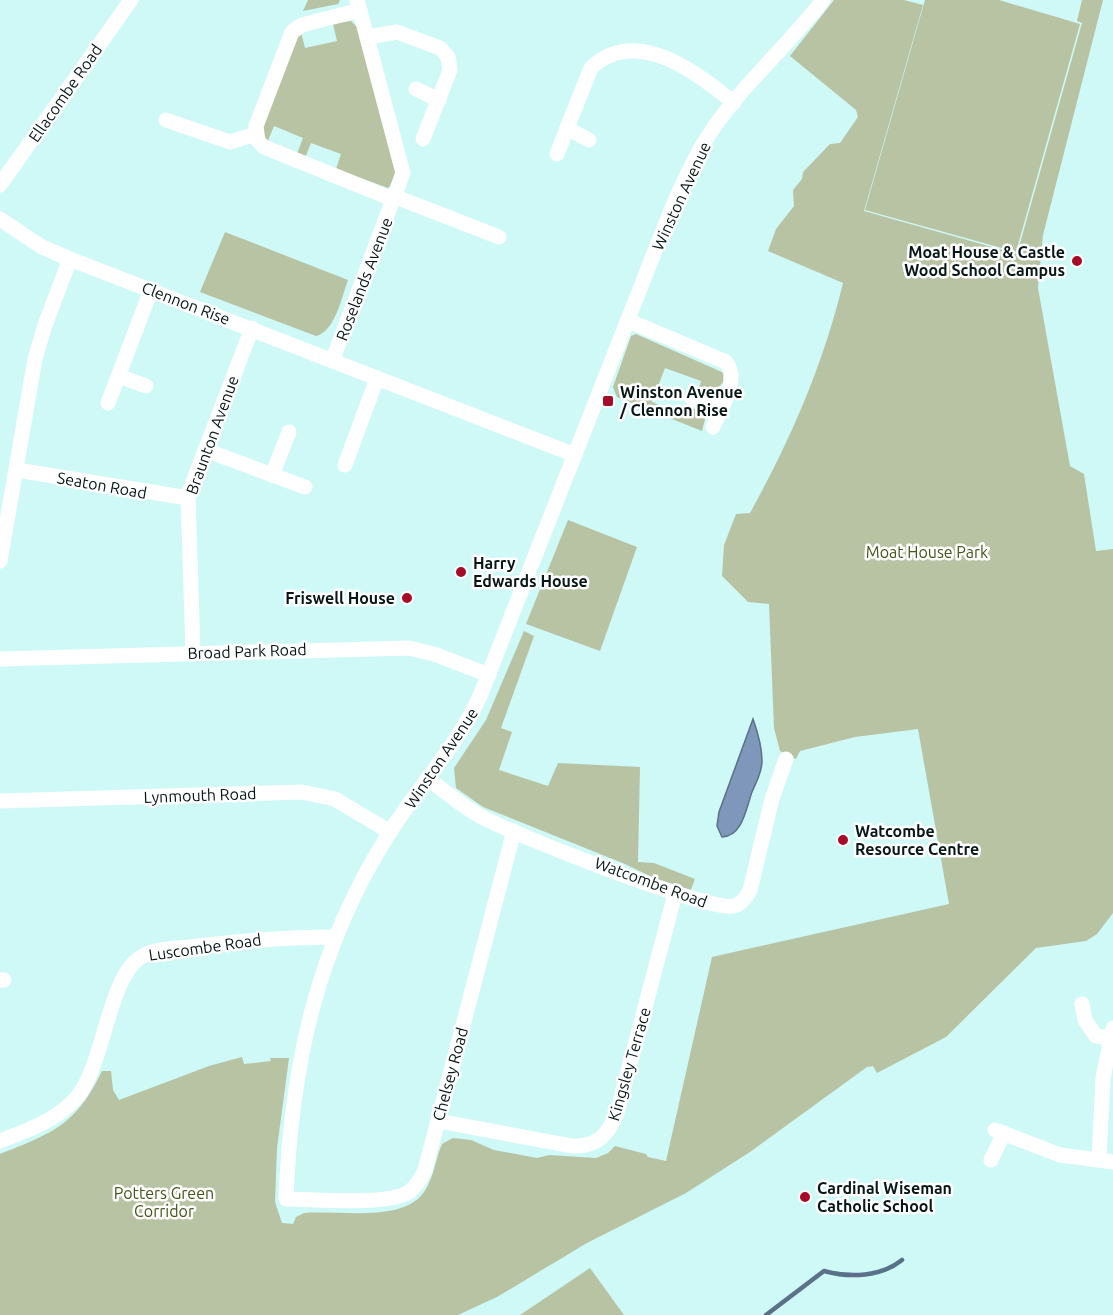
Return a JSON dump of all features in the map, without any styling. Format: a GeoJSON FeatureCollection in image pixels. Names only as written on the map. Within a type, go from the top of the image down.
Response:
{"type":"FeatureCollection","features":[{"type":"Feature","properties":{"kind":"street","name":"Winston Avenue"},"geometry":{"type":"LineString","coordinates":[[286,1199],[290,1127],[300,1052],[336,937],[369,868],[390,832],[467,722],[489,675],[669,215],[695,158],[711,132],[734,103],[823,0]]}},
{"type":"Feature","properties":{"kind":"street","name":"Ellacombe Road"},"geometry":{"type":"LineString","coordinates":[[0,184],[129,1]]}},
{"type":"Feature","properties":{"kind":"street","name":"Roselands Avenue"},"geometry":{"type":"LineString","coordinates":[[333,359],[395,198],[403,173],[402,162],[359,5],[295,28],[288,39],[256,126],[256,134],[264,147],[395,198],[499,237]]}},
{"type":"Feature","properties":{"kind":"street"},"geometry":{"type":"LineString","coordinates":[[368,37],[397,32],[445,52],[450,70],[423,139]]}},
{"type":"Feature","properties":{"kind":"street"},"geometry":{"type":"LineString","coordinates":[[557,154],[591,68],[596,63],[620,53],[648,53],[675,61],[698,74],[734,103]]}},
{"type":"Feature","properties":{"kind":"street"},"geometry":{"type":"LineString","coordinates":[[416,89],[439,100]]}},
{"type":"Feature","properties":{"kind":"street"},"geometry":{"type":"LineString","coordinates":[[166,120],[230,142],[256,134]]}},
{"type":"Feature","properties":{"kind":"street"},"geometry":{"type":"LineString","coordinates":[[567,128],[589,140]]}},
{"type":"Feature","properties":{"kind":"street","name":"Clennon Rise"},"geometry":{"type":"LineString","coordinates":[[0,219],[42,247],[70,259],[333,359],[575,455]]}},
{"type":"Feature","properties":{"kind":"street"},"geometry":{"type":"LineString","coordinates":[[0,561],[5,504],[17,470],[40,340],[70,259]]}},
{"type":"Feature","properties":{"kind":"street"},"geometry":{"type":"LineString","coordinates":[[108,403],[151,290]]}},
{"type":"Feature","properties":{"kind":"street"},"geometry":{"type":"LineString","coordinates":[[629,321],[726,362],[732,369],[733,379],[713,427]]}},
{"type":"Feature","properties":{"kind":"street","name":"Braunton Avenue"},"geometry":{"type":"LineString","coordinates":[[192,653],[188,498],[252,328]]}},
{"type":"Feature","properties":{"kind":"street"},"geometry":{"type":"LineString","coordinates":[[118,376],[146,386]]}},
{"type":"Feature","properties":{"kind":"street"},"geometry":{"type":"LineString","coordinates":[[345,465],[377,378]]}},
{"type":"Feature","properties":{"kind":"street"},"geometry":{"type":"LineString","coordinates":[[691,398],[720,409]]}},
{"type":"Feature","properties":{"kind":"street"},"geometry":{"type":"LineString","coordinates":[[272,475],[289,432]]}},
{"type":"Feature","properties":{"kind":"street"},"geometry":{"type":"LineString","coordinates":[[205,450],[305,488]]}},
{"type":"Feature","properties":{"kind":"street","name":"Seaton Road"},"geometry":{"type":"LineString","coordinates":[[17,470],[188,498]]}},
{"type":"Feature","properties":{"kind":"street","name":"Broad Park Road"},"geometry":{"type":"LineString","coordinates":[[0,659],[408,648],[434,654],[489,675]]}},
{"type":"Feature","properties":{"kind":"street","name":"Watcombe Road"},"geometry":{"type":"LineString","coordinates":[[428,779],[479,816],[675,894],[723,907],[735,906],[743,901],[750,891],[772,799],[786,759]]}},
{"type":"Feature","properties":{"kind":"street","name":"Lynmouth Road"},"geometry":{"type":"LineString","coordinates":[[0,801],[302,792],[335,799],[390,832]]}},
{"type":"Feature","properties":{"kind":"street","name":"Chelsey Road"},"geometry":{"type":"LineString","coordinates":[[286,1199],[390,1199],[412,1190],[426,1170],[514,831]]}},
{"type":"Feature","properties":{"kind":"street","name":"Kingsley Terrace"},"geometry":{"type":"LineString","coordinates":[[438,1121],[572,1146],[584,1146],[602,1138],[612,1127],[617,1113],[675,894]]}},
{"type":"Feature","properties":{"kind":"street","name":"Luscombe Road"},"geometry":{"type":"LineString","coordinates":[[0,1141],[56,1117],[76,1098],[90,1078],[122,981],[139,958],[159,951],[236,941],[282,937],[336,937]]}},
{"type":"Feature","properties":{"kind":"street"},"geometry":{"type":"LineString","coordinates":[[991,1160],[999,1132],[1060,1155],[1106,1161],[1100,1110],[1111,1033],[1096,1036],[1085,1020],[1082,1004]]}},
{"type":"Feature","properties":{"kind":"green space"},"geometry":{"type":"Polygon","coordinates":[[[308,0],[340,0],[338,4],[303,11],[308,0]]]}},
{"type":"Feature","properties":{"kind":"green space","name":"Moat House Park"},"geometry":{"type":"Polygon","coordinates":[[[834,0],[904,0],[923,5],[864,211],[1017,254],[1082,23],[1077,21],[1082,0],[1103,0],[1043,235],[1038,288],[1070,466],[1084,474],[1096,551],[1113,549],[1113,913],[1097,934],[1086,941],[1036,948],[946,1037],[877,1073],[873,1066],[867,1067],[750,1152],[686,1193],[587,1243],[497,1297],[458,1315],[0,1315],[0,1154],[35,1140],[61,1125],[83,1104],[102,1071],[111,1071],[113,1090],[119,1100],[209,1066],[242,1057],[244,1064],[271,1061],[270,1058],[289,1058],[277,1148],[275,1202],[282,1223],[293,1224],[296,1217],[304,1213],[369,1213],[401,1208],[414,1202],[427,1187],[442,1144],[453,1138],[471,1140],[494,1150],[537,1158],[549,1155],[596,1158],[608,1153],[615,1146],[666,1161],[712,957],[949,904],[918,729],[855,737],[800,751],[796,759],[780,751],[774,728],[769,604],[748,602],[722,576],[724,545],[736,514],[750,513],[792,429],[816,372],[843,283],[768,251],[776,229],[794,206],[793,190],[802,179],[803,172],[830,144],[840,143],[858,117],[856,110],[790,56],[834,0]]]}},
{"type":"Feature","properties":{"kind":"green space"},"geometry":{"type":"Polygon","coordinates":[[[925,0],[999,0],[1080,24],[1016,252],[865,210],[925,0]]]}},
{"type":"Feature","properties":{"kind":"green space"},"geometry":{"type":"Polygon","coordinates":[[[351,21],[358,28],[396,171],[396,181],[388,188],[336,169],[341,154],[311,143],[305,158],[297,154],[303,138],[274,126],[267,143],[260,131],[295,36],[301,32],[305,48],[337,41],[333,24],[351,21]]]}},
{"type":"Feature","properties":{"kind":"green space"},"geometry":{"type":"Polygon","coordinates":[[[225,232],[348,280],[337,312],[328,328],[316,336],[200,292],[225,232]]]}},
{"type":"Feature","properties":{"kind":"green space"},"geometry":{"type":"Polygon","coordinates":[[[636,334],[724,373],[724,381],[717,389],[698,391],[701,381],[665,368],[652,402],[687,416],[691,407],[702,413],[705,419],[702,431],[617,397],[613,387],[631,336],[636,334]]]}},
{"type":"Feature","properties":{"kind":"green space"},"geometry":{"type":"Polygon","coordinates":[[[568,520],[637,547],[600,651],[526,624],[568,520]]]}},
{"type":"Feature","properties":{"kind":"green space"},"geometry":{"type":"Polygon","coordinates":[[[524,631],[534,636],[501,728],[512,732],[499,770],[548,786],[558,763],[640,767],[638,862],[654,863],[695,879],[690,892],[683,892],[625,864],[483,807],[456,788],[454,768],[486,720],[524,631]]]}},
{"type":"Feature","properties":{"kind":"green space"},"geometry":{"type":"Polygon","coordinates":[[[590,1268],[624,1315],[520,1315],[590,1268]]]}},
{"type":"Feature","properties":{"kind":"water"},"geometry":{"type":"Polygon","coordinates":[[[753,719],[760,745],[761,770],[739,827],[735,832],[722,837],[717,826],[719,812],[753,719]]]}},
{"type":"Feature","properties":{"kind":"waterway"},"geometry":{"type":"LineString","coordinates":[[766,1315],[824,1271],[844,1275],[875,1273],[894,1266],[902,1260]]}},
{"type":"Feature","properties":{"kind":"place","name":"Moat House & Castle Wood School Campus"},"geometry":{"type":"Point","coordinates":[1077,261]}},
{"type":"Feature","properties":{"kind":"place","name":"Winston Avenue / Clennon Rise"},"geometry":{"type":"Point","coordinates":[608,401]}},
{"type":"Feature","properties":{"kind":"place","name":"Harry Edwards House"},"geometry":{"type":"Point","coordinates":[461,572]}},
{"type":"Feature","properties":{"kind":"place","name":"Friswell House"},"geometry":{"type":"Point","coordinates":[407,598]}},
{"type":"Feature","properties":{"kind":"place","name":"Watcombe Resource Centre"},"geometry":{"type":"Point","coordinates":[843,840]}},
{"type":"Feature","properties":{"kind":"place","name":"Cardinal Wiseman Catholic School"},"geometry":{"type":"Point","coordinates":[805,1197]}},
{"type":"Feature","properties":{"kind":"park label","name":"Potters Green Corridor"},"geometry":{"type":"Point","coordinates":[164,1202]}}]}
